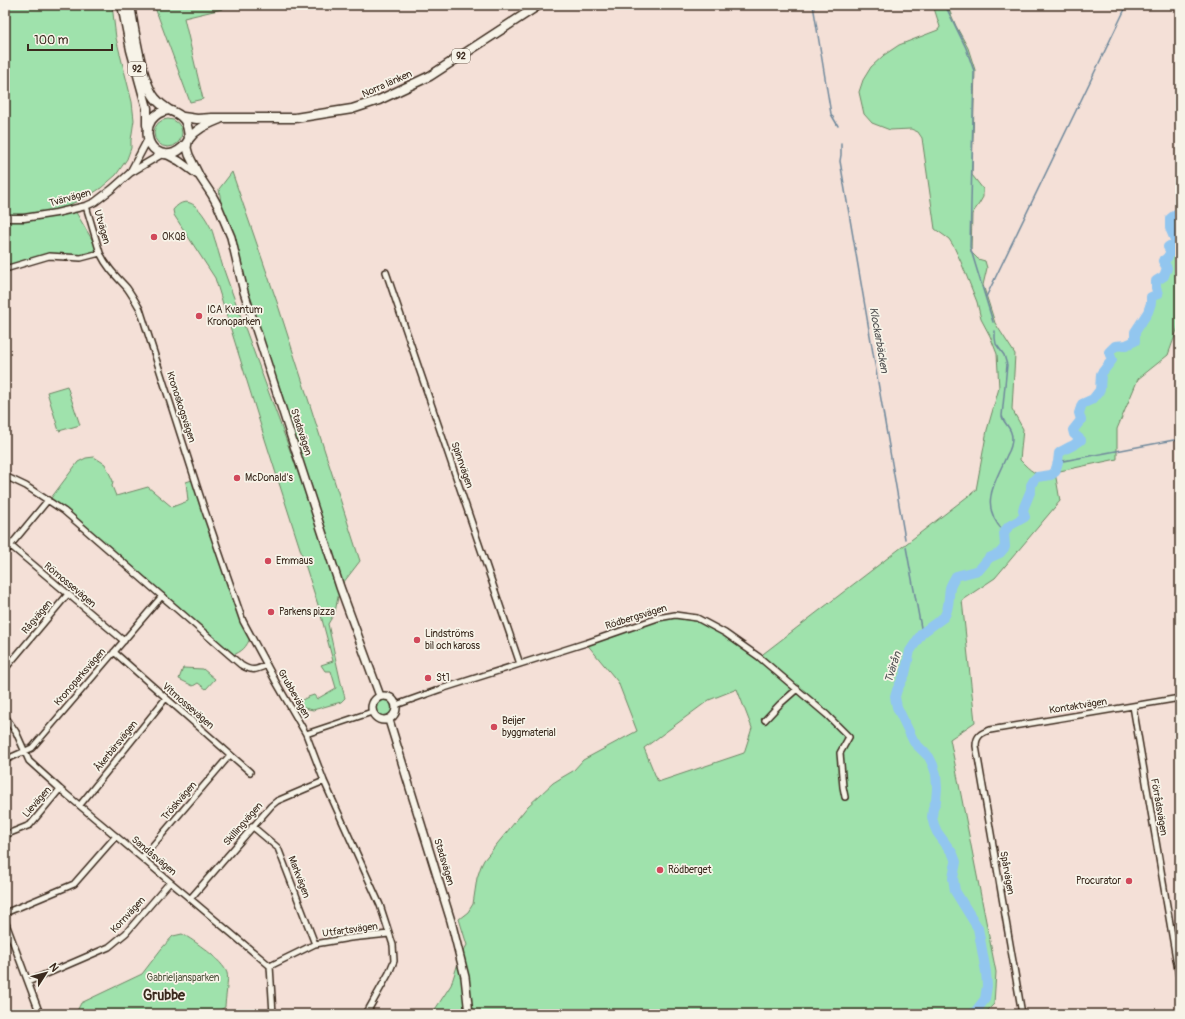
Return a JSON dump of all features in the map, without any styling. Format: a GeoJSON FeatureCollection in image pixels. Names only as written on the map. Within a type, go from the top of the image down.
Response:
{"type":"FeatureCollection","features":[{"type":"Feature","properties":{"kind":"highway","name":"92"},"geometry":{"type":"LineString","coordinates":[[122,5],[131,50],[147,108],[148,139]]}},
{"type":"Feature","properties":{"kind":"highway","name":"92"},"geometry":{"type":"LineString","coordinates":[[130,5],[138,46],[149,87],[161,105],[183,116]]}},
{"type":"Feature","properties":{"kind":"highway","name":"Norra länken"},"geometry":{"type":"LineString","coordinates":[[183,116],[196,119],[295,118],[352,109],[379,100],[430,76],[539,5]]}},
{"type":"Feature","properties":{"kind":"highway"},"geometry":{"type":"LineString","coordinates":[[147,130],[153,117],[163,111],[169,110]]}},
{"type":"Feature","properties":{"kind":"highway"},"geometry":{"type":"LineString","coordinates":[[183,116],[187,123],[189,140]]}},
{"type":"Feature","properties":{"kind":"highway","name":"Norra länken"},"geometry":{"type":"LineString","coordinates":[[189,140],[194,132],[223,118]]}},
{"type":"Feature","properties":{"kind":"highway"},"geometry":{"type":"LineString","coordinates":[[148,139],[151,146],[156,151],[164,154]]}},
{"type":"Feature","properties":{"kind":"highway","name":"92"},"geometry":{"type":"LineString","coordinates":[[164,154],[178,151],[184,147],[189,140]]}},
{"type":"Feature","properties":{"kind":"main road","name":"Stadsvägen"},"geometry":{"type":"LineString","coordinates":[[189,140],[187,148],[189,155],[200,177],[218,206],[231,237],[244,292],[340,587],[380,696]]}},
{"type":"Feature","properties":{"kind":"main road","name":"Stadsvägen"},"geometry":{"type":"LineString","coordinates":[[164,154],[179,161],[200,177]]}},
{"type":"Feature","properties":{"kind":"main road"},"geometry":{"type":"LineString","coordinates":[[380,696],[389,697],[396,705],[396,712],[394,715],[389,720],[383,721],[374,716],[371,708],[374,701],[380,696]]}},
{"type":"Feature","properties":{"kind":"main road","name":"Stadsvägen"},"geometry":{"type":"LineString","coordinates":[[389,720],[452,921],[465,977],[469,1014]]}},
{"type":"Feature","properties":{"kind":"street","name":"Tvärvägen"},"geometry":{"type":"LineString","coordinates":[[130,173],[148,139]]}},
{"type":"Feature","properties":{"kind":"street","name":"Tvärvägen"},"geometry":{"type":"LineString","coordinates":[[5,218],[24,218],[86,206],[95,202],[112,190],[130,173],[164,154]]}},
{"type":"Feature","properties":{"kind":"street","name":"Utvägen"},"geometry":{"type":"LineString","coordinates":[[86,206],[100,253]]}},
{"type":"Feature","properties":{"kind":"street"},"geometry":{"type":"LineString","coordinates":[[5,269],[49,256],[81,258],[100,253]]}},
{"type":"Feature","properties":{"kind":"street","name":"Kronoskogsvägen"},"geometry":{"type":"LineString","coordinates":[[100,253],[114,275],[128,290],[140,310],[237,606],[243,621],[267,665]]}},
{"type":"Feature","properties":{"kind":"street","name":"Spinnvägen"},"geometry":{"type":"LineString","coordinates":[[386,272],[520,664]]}},
{"type":"Feature","properties":{"kind":"street","name":"Grubbevägen"},"geometry":{"type":"LineString","coordinates":[[5,476],[26,486],[64,511],[245,668],[257,670],[267,665],[306,734],[324,781],[380,906],[393,945],[394,960],[389,973],[366,1014]]}},
{"type":"Feature","properties":{"kind":"street"},"geometry":{"type":"LineString","coordinates":[[5,552],[48,500]]}},
{"type":"Feature","properties":{"kind":"street","name":"Römossevägen"},"geometry":{"type":"LineString","coordinates":[[5,544],[11,546],[124,641]]}},
{"type":"Feature","properties":{"kind":"street","name":"Rågvägen"},"geometry":{"type":"LineString","coordinates":[[5,669],[68,594]]}},
{"type":"Feature","properties":{"kind":"street","name":"Kronoparksvägen"},"geometry":{"type":"LineString","coordinates":[[5,760],[32,748],[162,596]]}},
{"type":"Feature","properties":{"kind":"street","name":"Rödbergsvägen"},"geometry":{"type":"LineString","coordinates":[[396,705],[658,618],[675,615],[697,618],[725,633],[759,657],[797,689],[849,737],[840,753],[845,797]]}},
{"type":"Feature","properties":{"kind":"street","name":"Vitmossevägen"},"geometry":{"type":"LineString","coordinates":[[114,652],[250,772]]}},
{"type":"Feature","properties":{"kind":"street"},"geometry":{"type":"LineString","coordinates":[[765,720],[797,689]]}},
{"type":"Feature","properties":{"kind":"street","name":"Åkerbärsvägen"},"geometry":{"type":"LineString","coordinates":[[80,806],[166,698]]}},
{"type":"Feature","properties":{"kind":"street","name":"Kontaktvägen"},"geometry":{"type":"LineString","coordinates":[[979,735],[990,730],[1180,698]]}},
{"type":"Feature","properties":{"kind":"street","name":"Förrådsvägen"},"geometry":{"type":"LineString","coordinates":[[1133,706],[1178,957],[1180,982]]}},
{"type":"Feature","properties":{"kind":"street"},"geometry":{"type":"LineString","coordinates":[[306,734],[372,712]]}},
{"type":"Feature","properties":{"kind":"street","name":"Sandåsvägen"},"geometry":{"type":"LineString","coordinates":[[5,716],[16,732],[29,761],[60,789],[270,966]]}},
{"type":"Feature","properties":{"kind":"street","name":"Spårvägen"},"geometry":{"type":"LineString","coordinates":[[979,735],[976,740],[976,746],[1022,1014]]}},
{"type":"Feature","properties":{"kind":"street","name":"Tröskvägen"},"geometry":{"type":"LineString","coordinates":[[142,858],[230,755]]}},
{"type":"Feature","properties":{"kind":"street","name":"Skillingvägen"},"geometry":{"type":"LineString","coordinates":[[190,899],[271,806],[324,781]]}},
{"type":"Feature","properties":{"kind":"street","name":"Lievägen"},"geometry":{"type":"LineString","coordinates":[[5,835],[30,825],[60,789]]}},
{"type":"Feature","properties":{"kind":"street","name":"Markvägen"},"geometry":{"type":"LineString","coordinates":[[252,826],[278,848],[315,944]]}},
{"type":"Feature","properties":{"kind":"street"},"geometry":{"type":"LineString","coordinates":[[5,913],[74,884],[116,836]]}},
{"type":"Feature","properties":{"kind":"street","name":"Kornvägen"},"geometry":{"type":"LineString","coordinates":[[28,982],[109,947],[126,933],[170,882]]}},
{"type":"Feature","properties":{"kind":"street"},"geometry":{"type":"LineString","coordinates":[[5,921],[40,1014]]}},
{"type":"Feature","properties":{"kind":"street","name":"Utfartsvägen"},"geometry":{"type":"LineString","coordinates":[[270,966],[315,944],[350,938],[389,934]]}},
{"type":"Feature","properties":{"kind":"street"},"geometry":{"type":"LineString","coordinates":[[270,966],[273,1014]]}},
{"type":"Feature","properties":{"kind":"green space"},"geometry":{"type":"Polygon","coordinates":[[[5,5],[112,5],[116,38],[132,102],[134,120],[131,148],[127,159],[116,175],[101,188],[87,197],[71,204],[100,253],[93,256],[59,256],[5,269],[5,5]]]}},
{"type":"Feature","properties":{"kind":"green space"},"geometry":{"type":"Polygon","coordinates":[[[154,5],[221,5],[222,9],[184,18],[203,99],[190,102],[154,5]]]}},
{"type":"Feature","properties":{"kind":"green space"},"geometry":{"type":"Polygon","coordinates":[[[933,5],[947,5],[968,48],[975,70],[972,175],[983,189],[983,197],[972,214],[971,252],[978,259],[985,261],[987,268],[983,285],[995,323],[1015,354],[1012,409],[1023,429],[1020,460],[1037,474],[1051,475],[1057,465],[1059,453],[1080,440],[1074,434],[1073,430],[1081,420],[1079,413],[1082,404],[1093,399],[1100,390],[1101,374],[1112,360],[1109,352],[1115,346],[1126,345],[1135,341],[1135,332],[1148,312],[1151,297],[1158,294],[1156,281],[1164,276],[1167,268],[1163,261],[1171,252],[1168,247],[1175,242],[1170,228],[1170,219],[1180,211],[1180,322],[1168,355],[1138,379],[1117,429],[1117,459],[1055,472],[1060,501],[995,578],[962,600],[975,722],[950,739],[996,972],[994,1004],[984,1014],[432,1014],[451,985],[460,957],[467,945],[459,919],[468,912],[473,904],[477,878],[484,860],[528,806],[553,783],[573,771],[583,760],[637,731],[618,682],[586,643],[675,615],[697,618],[759,657],[976,490],[987,430],[999,388],[997,354],[981,319],[977,302],[954,247],[949,239],[935,229],[922,138],[918,132],[911,129],[890,130],[872,123],[864,114],[859,92],[863,80],[871,67],[884,55],[899,45],[938,30],[940,27],[933,5]],[[737,689],[709,700],[644,748],[658,782],[744,753],[752,728],[737,689]]]}},
{"type":"Feature","properties":{"kind":"green space"},"geometry":{"type":"Polygon","coordinates":[[[168,119],[178,123],[182,133],[178,143],[168,147],[158,143],[154,133],[158,123],[168,119]]]}},
{"type":"Feature","properties":{"kind":"green space"},"geometry":{"type":"Polygon","coordinates":[[[232,172],[277,302],[360,561],[340,587],[335,612],[328,624],[345,698],[341,702],[313,710],[300,707],[298,702],[314,695],[317,699],[336,688],[331,671],[325,671],[321,665],[333,661],[319,608],[215,278],[174,215],[173,210],[179,204],[185,202],[190,203],[200,210],[211,228],[226,276],[335,573],[244,292],[226,217],[221,203],[219,189],[232,172]]]}},
{"type":"Feature","properties":{"kind":"green space"},"geometry":{"type":"Polygon","coordinates":[[[67,386],[80,425],[59,431],[47,392],[67,386]]]}},
{"type":"Feature","properties":{"kind":"green space"},"geometry":{"type":"Polygon","coordinates":[[[94,457],[105,464],[113,481],[112,486],[116,496],[148,487],[172,507],[188,501],[186,482],[195,479],[251,636],[246,646],[241,651],[231,656],[51,498],[78,462],[86,458],[94,457]]]}},
{"type":"Feature","properties":{"kind":"green space"},"geometry":{"type":"Polygon","coordinates":[[[183,668],[203,669],[215,679],[206,689],[198,683],[193,686],[179,679],[183,668]]]}},
{"type":"Feature","properties":{"kind":"green space"},"geometry":{"type":"Polygon","coordinates":[[[383,698],[390,701],[393,708],[390,715],[383,718],[376,715],[373,708],[376,701],[383,698]]]}},
{"type":"Feature","properties":{"kind":"green space","name":"Gabrieljansparken"},"geometry":{"type":"Polygon","coordinates":[[[182,934],[208,951],[220,963],[227,973],[225,1007],[214,1014],[78,1014],[77,1011],[81,1003],[142,974],[173,936],[182,934]]]}},
{"type":"Feature","properties":{"kind":"waterway","name":"Klockarbäcken"},"geometry":{"type":"LineString","coordinates":[[813,5],[831,114],[838,126]]}},
{"type":"Feature","properties":{"kind":"waterway"},"geometry":{"type":"LineString","coordinates":[[945,5],[966,48],[974,71],[970,247],[993,322]]}},
{"type":"Feature","properties":{"kind":"waterway"},"geometry":{"type":"LineString","coordinates":[[986,297],[1127,5]]}},
{"type":"Feature","properties":{"kind":"waterway","name":"Klockarbäcken"},"geometry":{"type":"LineString","coordinates":[[841,143],[840,161],[905,539]]}},
{"type":"Feature","properties":{"kind":"waterway","name":"Tvärån"},"geometry":{"type":"LineString","coordinates":[[971,1014],[975,1012],[985,999],[987,986],[978,928],[955,891],[953,878],[956,862],[953,854],[937,832],[934,825],[932,817],[933,808],[936,801],[937,788],[936,774],[933,765],[929,757],[914,742],[897,707],[895,697],[905,674],[910,651],[922,633],[946,614],[950,588],[956,576],[979,570],[989,558],[1000,553],[1005,547],[1004,532],[1009,526],[1025,517],[1023,511],[1034,480],[1037,477],[1051,475],[1055,472],[1059,453],[1081,440],[1074,434],[1073,430],[1081,420],[1079,413],[1082,404],[1093,399],[1100,390],[1101,374],[1112,360],[1109,352],[1115,346],[1126,345],[1135,341],[1135,332],[1148,312],[1151,297],[1158,294],[1156,281],[1164,276],[1167,268],[1163,261],[1171,252],[1168,247],[1176,242],[1170,228],[1170,219],[1180,211]]}},
{"type":"Feature","properties":{"kind":"waterway"},"geometry":{"type":"LineString","coordinates":[[995,331],[996,344],[1004,355],[1007,365],[1002,416],[1004,422],[1011,431],[1012,442],[994,485],[990,503],[996,522],[1004,532]]}},
{"type":"Feature","properties":{"kind":"waterway"},"geometry":{"type":"LineString","coordinates":[[1058,462],[1174,440],[1180,442]]}},
{"type":"Feature","properties":{"kind":"waterway","name":"Klockarbäcken"},"geometry":{"type":"LineString","coordinates":[[906,547],[922,633]]}},
{"type":"Feature","properties":{"kind":"place","name":"OKQ8"},"geometry":{"type":"Point","coordinates":[154,237]}},
{"type":"Feature","properties":{"kind":"place","name":"ICA Kvantum Kronoparken"},"geometry":{"type":"Point","coordinates":[199,316]}},
{"type":"Feature","properties":{"kind":"place","name":"McDonald's"},"geometry":{"type":"Point","coordinates":[237,478]}},
{"type":"Feature","properties":{"kind":"place","name":"Emmaus"},"geometry":{"type":"Point","coordinates":[268,561]}},
{"type":"Feature","properties":{"kind":"place","name":"Parkens pizza"},"geometry":{"type":"Point","coordinates":[271,612]}},
{"type":"Feature","properties":{"kind":"place","name":"Lindströms bil och kaross"},"geometry":{"type":"Point","coordinates":[417,640]}},
{"type":"Feature","properties":{"kind":"place","name":"St1"},"geometry":{"type":"Point","coordinates":[428,678]}},
{"type":"Feature","properties":{"kind":"place","name":"Beijer byggmaterial"},"geometry":{"type":"Point","coordinates":[494,727]}},
{"type":"Feature","properties":{"kind":"place","name":"Rödberget"},"geometry":{"type":"Point","coordinates":[660,870]}},
{"type":"Feature","properties":{"kind":"place","name":"Procurator"},"geometry":{"type":"Point","coordinates":[1129,881]}},
{"type":"Feature","properties":{"kind":"district","name":"Grubbe"},"geometry":{"type":"Point","coordinates":[164,995]}}]}
